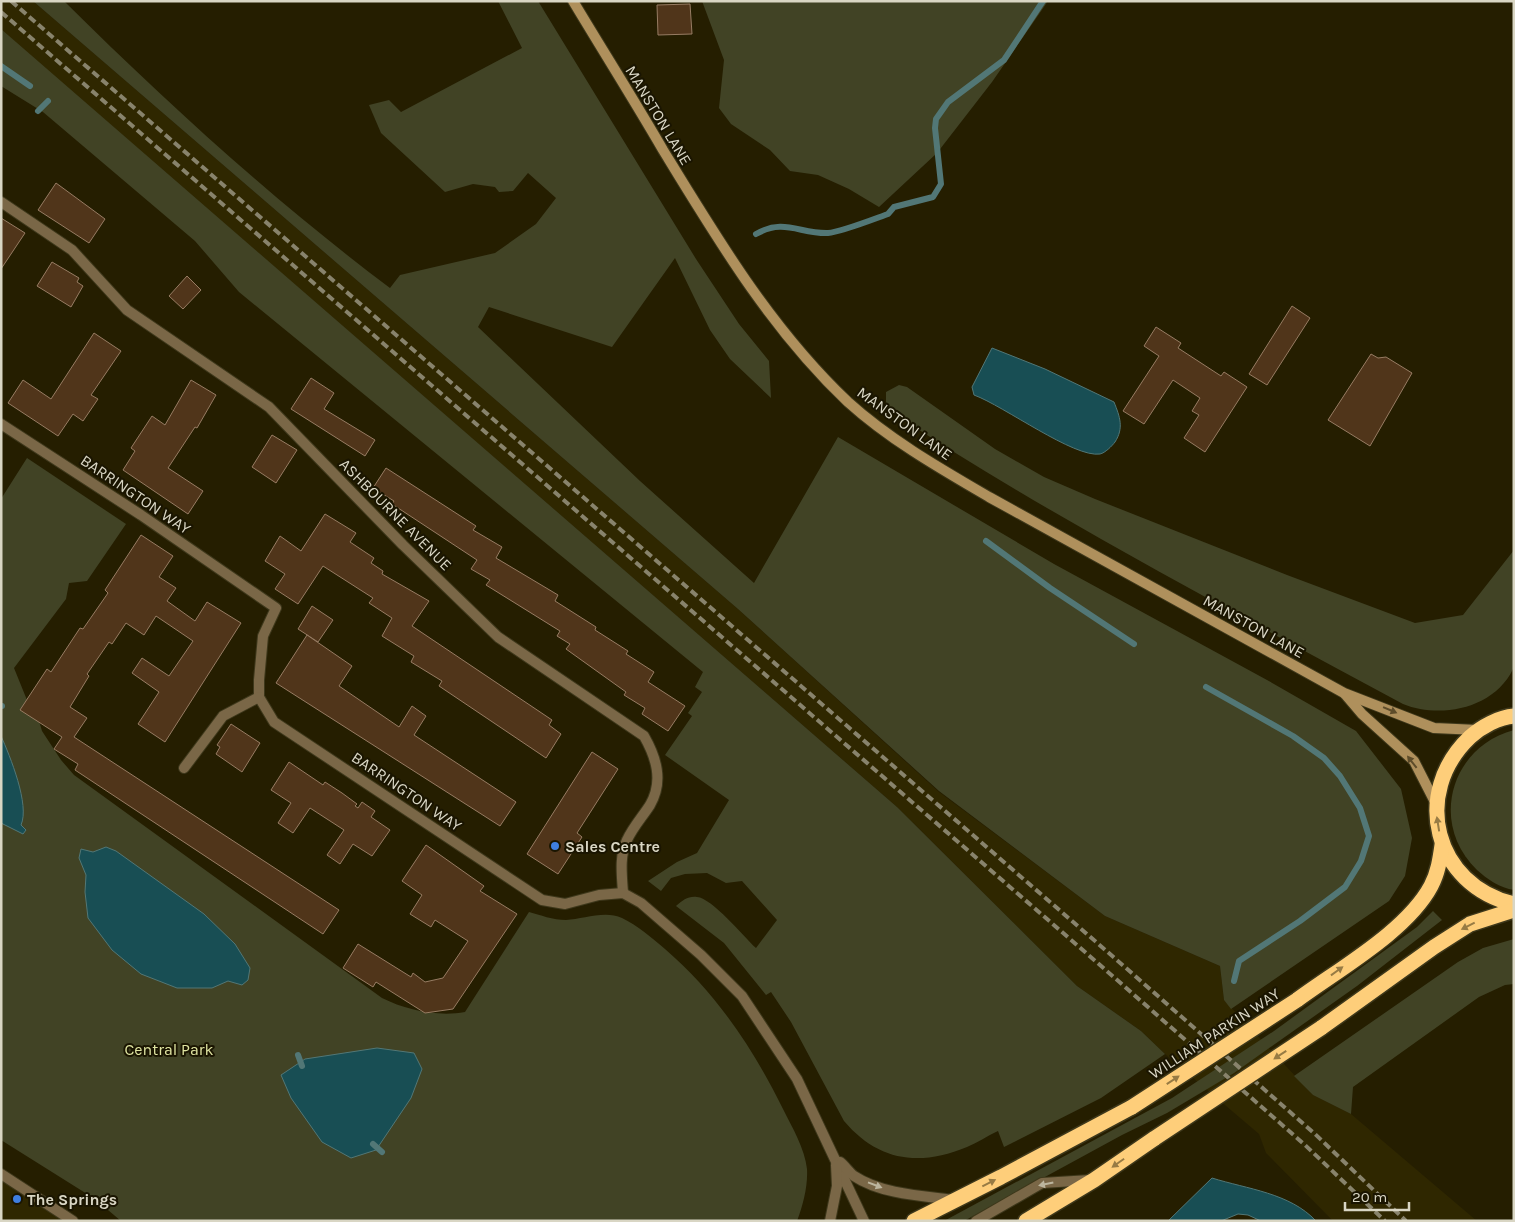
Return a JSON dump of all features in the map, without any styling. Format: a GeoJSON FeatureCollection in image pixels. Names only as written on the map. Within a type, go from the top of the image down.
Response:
{"type":"FeatureCollection","features":[{"type":"Feature","properties":{"kind":"highway"},"geometry":{"type":"LineString","coordinates":[[1512,715],[1478,730],[1456,750],[1442,775],[1436,804],[1437,825],[1442,845],[1456,868],[1475,887],[1498,900],[1514,904]]}},
{"type":"Feature","properties":{"kind":"highway","name":"WILLIAM PARKIN WAY"},"geometry":{"type":"LineString","coordinates":[[914,1221],[1132,1107],[1297,1000],[1386,936],[1413,912],[1431,886],[1438,871],[1442,845]]}},
{"type":"Feature","properties":{"kind":"highway"},"geometry":{"type":"LineString","coordinates":[[1026,1221],[1094,1180],[1321,1028],[1434,947],[1470,924],[1514,910]]}},
{"type":"Feature","properties":{"kind":"street","name":"MANSTON LANE"},"geometry":{"type":"LineString","coordinates":[[573,1],[731,261],[776,324],[817,371],[850,403],[876,424],[931,463],[989,497],[1344,693],[1434,728],[1478,730]]}},
{"type":"Feature","properties":{"kind":"street","name":"ASHBOURNE AVENUE"},"geometry":{"type":"LineString","coordinates":[[1,202],[72,250],[127,310],[270,407],[403,545],[498,637],[644,736],[656,758],[658,779],[652,802],[626,840],[622,859],[623,893]]}},
{"type":"Feature","properties":{"kind":"street","name":"BARRINGTON WAY"},"geometry":{"type":"LineString","coordinates":[[1,424],[140,515],[276,608],[263,636],[259,697],[274,722],[542,900],[565,904],[599,895],[623,893]]}},
{"type":"Feature","properties":{"kind":"street","name":"MANSTON LANE"},"geometry":{"type":"LineString","coordinates":[[1344,693],[1362,714],[1414,761],[1436,804]]}},
{"type":"Feature","properties":{"kind":"street"},"geometry":{"type":"LineString","coordinates":[[184,768],[223,716],[259,697]]}},
{"type":"Feature","properties":{"kind":"street"},"geometry":{"type":"LineString","coordinates":[[623,893],[641,903],[701,955],[742,996],[797,1079],[836,1158],[864,1221]]}},
{"type":"Feature","properties":{"kind":"street"},"geometry":{"type":"LineString","coordinates":[[836,1158],[854,1176],[880,1187],[914,1195],[955,1200]]}},
{"type":"Feature","properties":{"kind":"street"},"geometry":{"type":"LineString","coordinates":[[830,1221],[837,1186],[836,1158]]}},
{"type":"Feature","properties":{"kind":"street"},"geometry":{"type":"LineString","coordinates":[[1,1174],[73,1221]]}},
{"type":"Feature","properties":{"kind":"street"},"geometry":{"type":"LineString","coordinates":[[976,1221],[1042,1183],[1094,1180]]}},
{"type":"Feature","properties":{"kind":"shaded area"},"geometry":{"type":"Polygon","coordinates":[[[1,1],[33,1],[738,609],[939,792],[1105,916],[1220,966],[1224,1000],[1313,1095],[1351,1114],[1477,1221],[1333,1221],[1266,1153],[1259,1134],[1165,1054],[1141,1031],[1077,986],[897,807],[1,30],[1,1]]]}},
{"type":"Feature","properties":{"kind":"shaded area","name":"The Springs"},"geometry":{"type":"Polygon","coordinates":[[[1,1177],[66,1221],[1,1221],[1,1177]]]}},
{"type":"Feature","properties":{"kind":"green space"},"geometry":{"type":"Polygon","coordinates":[[[33,1],[64,1],[142,77],[222,150],[305,221],[390,288],[400,275],[495,253],[536,224],[556,198],[528,173],[513,191],[499,192],[495,187],[473,184],[445,192],[381,133],[369,105],[389,100],[401,112],[522,48],[498,1],[538,1],[696,259],[739,324],[769,361],[771,398],[730,359],[710,330],[675,258],[612,347],[489,307],[478,327],[640,481],[754,583],[838,437],[1054,564],[1267,680],[1356,731],[1401,789],[1412,838],[1405,876],[1389,901],[1231,1009],[1224,1000],[1220,966],[1105,916],[939,791],[738,609],[33,1]]]}},
{"type":"Feature","properties":{"kind":"green space"},"geometry":{"type":"Polygon","coordinates":[[[702,1],[1048,1],[992,82],[937,153],[879,207],[849,189],[818,175],[790,171],[770,150],[731,124],[719,108],[724,60],[702,1]]]}},
{"type":"Feature","properties":{"kind":"green space"},"geometry":{"type":"Polygon","coordinates":[[[1,29],[897,807],[1077,986],[1141,1031],[1165,1054],[1101,1098],[1004,1147],[998,1131],[971,1145],[949,1153],[916,1158],[885,1152],[871,1145],[857,1134],[844,1121],[791,1022],[771,992],[766,995],[724,943],[676,906],[683,900],[691,897],[703,899],[728,919],[756,948],[777,920],[742,881],[726,883],[707,873],[685,874],[671,878],[661,891],[648,881],[677,862],[697,853],[729,800],[665,755],[692,716],[688,713],[702,692],[695,687],[703,672],[239,292],[195,241],[43,112],[1,86],[1,29]]]}},
{"type":"Feature","properties":{"kind":"green space"},"geometry":{"type":"Polygon","coordinates":[[[899,385],[907,387],[995,449],[1044,477],[1287,575],[1415,623],[1463,615],[1514,550],[1513,669],[1504,683],[1493,693],[1480,702],[1465,707],[1433,710],[1403,704],[1143,563],[952,451],[890,411],[886,404],[886,392],[899,385]]]}},
{"type":"Feature","properties":{"kind":"green space","name":"Central Park"},"geometry":{"type":"Polygon","coordinates":[[[27,458],[126,524],[87,581],[69,583],[66,599],[14,668],[29,705],[37,714],[42,731],[61,760],[74,775],[382,998],[412,1009],[444,1014],[465,1012],[529,912],[566,920],[608,915],[622,918],[633,924],[655,940],[701,984],[732,1023],[759,1064],[798,1138],[806,1161],[806,1189],[797,1221],[121,1221],[95,1199],[1,1140],[1,499],[27,458]]]}},
{"type":"Feature","properties":{"kind":"green space"},"geometry":{"type":"Polygon","coordinates":[[[1514,730],[1514,890],[1499,885],[1485,877],[1462,851],[1454,831],[1451,810],[1454,789],[1462,770],[1474,753],[1492,739],[1514,730]]]}},
{"type":"Feature","properties":{"kind":"green space"},"geometry":{"type":"Polygon","coordinates":[[[1433,911],[1442,920],[1357,986],[1234,1073],[1167,1113],[1122,1135],[964,1221],[944,1221],[1172,1098],[1274,1031],[1417,927],[1433,911]]]}},
{"type":"Feature","properties":{"kind":"green space"},"geometry":{"type":"Polygon","coordinates":[[[1514,939],[1514,984],[1505,985],[1479,997],[1353,1087],[1351,1114],[1313,1095],[1294,1076],[1458,962],[1483,948],[1514,939]]]}},
{"type":"Feature","properties":{"kind":"water"},"geometry":{"type":"Polygon","coordinates":[[[992,348],[1045,369],[1114,402],[1120,422],[1118,437],[1115,442],[1100,454],[1088,453],[1057,440],[974,395],[972,387],[992,348]]]}},
{"type":"Feature","properties":{"kind":"water"},"geometry":{"type":"Polygon","coordinates":[[[1,736],[14,768],[21,793],[23,816],[21,825],[26,830],[23,834],[1,823],[1,736]]]}},
{"type":"Feature","properties":{"kind":"water"},"geometry":{"type":"Polygon","coordinates":[[[106,847],[116,851],[204,914],[235,944],[250,968],[248,980],[242,985],[228,981],[212,988],[177,988],[141,974],[112,950],[88,918],[85,892],[86,875],[79,858],[81,849],[93,852],[106,847]]]}},
{"type":"Feature","properties":{"kind":"water"},"geometry":{"type":"Polygon","coordinates":[[[377,1048],[414,1053],[422,1069],[411,1098],[376,1150],[351,1158],[322,1142],[291,1098],[281,1075],[305,1059],[377,1048]]]}},
{"type":"Feature","properties":{"kind":"water"},"geometry":{"type":"Polygon","coordinates":[[[1212,1178],[1281,1198],[1294,1204],[1316,1221],[1261,1221],[1248,1215],[1238,1214],[1221,1221],[1168,1221],[1212,1178]]]}},
{"type":"Feature","properties":{"kind":"building"},"geometry":{"type":"Polygon","coordinates":[[[690,4],[692,34],[658,35],[657,5],[690,4]]]}},
{"type":"Feature","properties":{"kind":"building"},"geometry":{"type":"Polygon","coordinates":[[[56,183],[105,219],[89,243],[38,210],[56,183]]]}},
{"type":"Feature","properties":{"kind":"building"},"geometry":{"type":"Polygon","coordinates":[[[1,218],[25,233],[1,269],[1,218]]]}},
{"type":"Feature","properties":{"kind":"building"},"geometry":{"type":"Polygon","coordinates":[[[52,262],[79,278],[77,282],[83,286],[71,307],[37,286],[52,262]]]}},
{"type":"Feature","properties":{"kind":"building"},"geometry":{"type":"Polygon","coordinates":[[[187,276],[201,290],[183,309],[169,296],[187,276]]]}},
{"type":"Feature","properties":{"kind":"building"},"geometry":{"type":"Polygon","coordinates":[[[1292,306],[1310,318],[1267,385],[1249,374],[1292,306]]]}},
{"type":"Feature","properties":{"kind":"building"},"geometry":{"type":"Polygon","coordinates":[[[1156,327],[1181,343],[1178,348],[1221,376],[1224,372],[1247,387],[1205,452],[1184,438],[1199,415],[1192,411],[1200,398],[1173,380],[1144,424],[1123,411],[1159,356],[1144,346],[1156,327]]]}},
{"type":"Feature","properties":{"kind":"building"},"geometry":{"type":"Polygon","coordinates":[[[94,333],[121,351],[91,395],[98,399],[83,421],[73,414],[58,436],[8,403],[23,380],[51,399],[94,333]]]}},
{"type":"Feature","properties":{"kind":"building"},"geometry":{"type":"Polygon","coordinates":[[[1371,354],[1378,358],[1386,357],[1412,373],[1370,446],[1328,420],[1371,354]]]}},
{"type":"Feature","properties":{"kind":"building"},"geometry":{"type":"Polygon","coordinates":[[[311,378],[334,393],[324,409],[375,440],[365,456],[291,409],[311,378]]]}},
{"type":"Feature","properties":{"kind":"building"},"geometry":{"type":"Polygon","coordinates":[[[191,380],[216,395],[197,428],[195,427],[168,468],[203,491],[188,514],[123,470],[135,451],[131,448],[152,416],[165,425],[191,380]]]}},
{"type":"Feature","properties":{"kind":"building"},"geometry":{"type":"Polygon","coordinates":[[[272,435],[297,450],[276,483],[252,467],[272,435]]]}},
{"type":"Feature","properties":{"kind":"building"},"geometry":{"type":"Polygon","coordinates":[[[386,468],[476,526],[473,530],[502,547],[496,558],[558,595],[555,601],[596,627],[595,630],[628,651],[626,654],[654,672],[648,682],[685,706],[668,731],[642,714],[645,708],[624,695],[626,692],[566,649],[570,644],[557,636],[560,631],[486,585],[490,580],[471,569],[477,560],[392,504],[394,501],[373,488],[386,468]]]}},
{"type":"Feature","properties":{"kind":"building"},"geometry":{"type":"Polygon","coordinates":[[[325,514],[356,533],[350,542],[374,558],[371,563],[383,571],[382,574],[429,601],[412,626],[552,720],[549,725],[561,734],[546,758],[439,686],[442,681],[411,662],[414,656],[382,636],[392,618],[369,603],[373,598],[323,566],[298,604],[275,589],[285,574],[265,561],[280,536],[301,551],[325,514]]]}},
{"type":"Feature","properties":{"kind":"building"},"geometry":{"type":"Polygon","coordinates":[[[141,535],[173,556],[159,577],[176,588],[167,601],[195,621],[207,602],[241,623],[165,742],[138,724],[159,692],[132,673],[142,658],[169,676],[193,641],[156,616],[144,635],[126,623],[112,644],[109,642],[87,674],[89,676],[70,707],[87,718],[74,737],[339,910],[323,934],[75,770],[78,764],[54,749],[62,737],[20,710],[47,669],[51,672],[80,628],[83,629],[108,593],[105,590],[141,535]]]}},
{"type":"Feature","properties":{"kind":"building"},"geometry":{"type":"Polygon","coordinates":[[[312,606],[333,620],[318,642],[298,629],[312,606]]]}},
{"type":"Feature","properties":{"kind":"building"},"geometry":{"type":"Polygon","coordinates":[[[307,635],[352,666],[339,686],[399,727],[412,706],[426,716],[414,735],[516,802],[500,826],[276,683],[307,635]]]}},
{"type":"Feature","properties":{"kind":"building"},"geometry":{"type":"Polygon","coordinates":[[[231,724],[260,743],[242,772],[216,754],[220,747],[217,745],[231,724]]]}},
{"type":"Feature","properties":{"kind":"building"},"geometry":{"type":"Polygon","coordinates":[[[592,752],[618,769],[577,833],[582,837],[558,874],[527,854],[592,752]]]}},
{"type":"Feature","properties":{"kind":"building"},"geometry":{"type":"Polygon","coordinates":[[[289,762],[323,785],[325,782],[342,793],[357,804],[355,806],[358,808],[362,802],[375,811],[371,817],[390,830],[372,856],[353,844],[340,864],[327,855],[344,830],[310,808],[293,833],[278,823],[291,803],[271,790],[289,762]]]}},
{"type":"Feature","properties":{"kind":"building"},"geometry":{"type":"Polygon","coordinates":[[[426,845],[484,886],[480,891],[517,914],[453,1009],[425,1013],[376,982],[373,987],[343,968],[358,944],[411,977],[413,973],[425,982],[443,978],[468,941],[435,920],[431,927],[410,914],[422,895],[402,881],[426,845]]]}},
{"type":"Feature","properties":{"kind":"waterway"},"geometry":{"type":"LineString","coordinates":[[756,234],[775,227],[818,233],[834,232],[888,214],[894,207],[933,197],[941,184],[935,128],[936,119],[948,102],[1004,60],[1043,1]]}},
{"type":"Feature","properties":{"kind":"waterway"},"geometry":{"type":"LineString","coordinates":[[1,66],[30,86]]}},
{"type":"Feature","properties":{"kind":"waterway"},"geometry":{"type":"LineString","coordinates":[[38,111],[48,101]]}},
{"type":"Feature","properties":{"kind":"waterway"},"geometry":{"type":"LineString","coordinates":[[986,541],[1050,588],[1134,644]]}},
{"type":"Feature","properties":{"kind":"waterway"},"geometry":{"type":"LineString","coordinates":[[1206,687],[1293,736],[1324,758],[1340,776],[1360,808],[1369,836],[1361,861],[1345,887],[1300,921],[1239,961],[1234,981]]}},
{"type":"Feature","properties":{"kind":"waterway"},"geometry":{"type":"LineString","coordinates":[[298,1055],[302,1066]]}},
{"type":"Feature","properties":{"kind":"waterway"},"geometry":{"type":"LineString","coordinates":[[373,1144],[382,1152]]}},
{"type":"Feature","properties":{"kind":"railway"},"geometry":{"type":"LineString","coordinates":[[11,1],[1110,954],[1315,1134],[1406,1221]]}},
{"type":"Feature","properties":{"kind":"railway"},"geometry":{"type":"LineString","coordinates":[[1,12],[1100,965],[1305,1145],[1385,1221]]}},
{"type":"Feature","properties":{"kind":"place","name":"Sales Centre"},"geometry":{"type":"Point","coordinates":[555,846]}},
{"type":"Feature","properties":{"kind":"place","name":"The Springs"},"geometry":{"type":"Point","coordinates":[17,1199]}}]}
